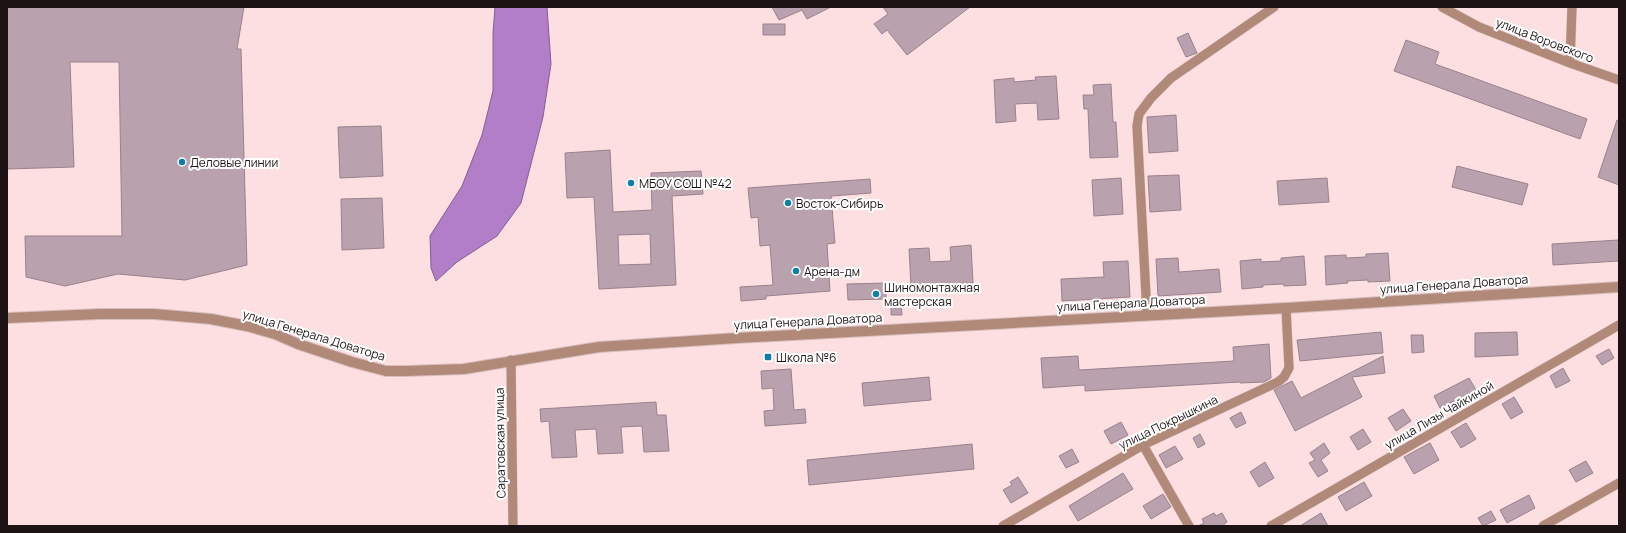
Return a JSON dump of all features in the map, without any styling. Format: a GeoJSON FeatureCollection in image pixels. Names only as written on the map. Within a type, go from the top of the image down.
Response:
{"type":"FeatureCollection","features":[{"type":"Feature","properties":{"kind":"street"},"geometry":{"type":"LineString","coordinates":[[1147,315],[1137,126],[1139,114],[1151,98],[1171,78],[1274,7]]}},
{"type":"Feature","properties":{"kind":"street","name":"улица Воровского"},"geometry":{"type":"LineString","coordinates":[[1442,7],[1479,27],[1570,64],[1619,80]]}},
{"type":"Feature","properties":{"kind":"street"},"geometry":{"type":"LineString","coordinates":[[1570,64],[1572,7]]}},
{"type":"Feature","properties":{"kind":"street","name":"улица Генерала Доватора"},"geometry":{"type":"LineString","coordinates":[[7,318],[100,314],[154,314],[212,319],[247,326],[275,334],[298,344],[346,360],[386,371],[464,369],[511,360],[614,346],[745,337],[1286,308],[1619,287]]}},
{"type":"Feature","properties":{"kind":"street","name":"улица Покрышкина"},"geometry":{"type":"LineString","coordinates":[[1003,526],[1143,445],[1278,382],[1284,377],[1289,368],[1286,308]]}},
{"type":"Feature","properties":{"kind":"street","name":"улица Лизы Чайкиной"},"geometry":{"type":"LineString","coordinates":[[1271,526],[1619,325]]}},
{"type":"Feature","properties":{"kind":"street","name":"Саратовская улица"},"geometry":{"type":"LineString","coordinates":[[511,360],[513,526]]}},
{"type":"Feature","properties":{"kind":"street"},"geometry":{"type":"LineString","coordinates":[[1143,445],[1189,526]]}},
{"type":"Feature","properties":{"kind":"street"},"geometry":{"type":"LineString","coordinates":[[1543,526],[1619,483]]}},
{"type":"Feature","properties":{"kind":"shaded area"},"geometry":{"type":"Polygon","coordinates":[[[495,7],[547,7],[551,64],[543,117],[521,203],[497,236],[457,262],[436,281],[431,268],[430,236],[462,186],[482,135],[493,91],[493,33],[495,7]]]}},
{"type":"Feature","properties":{"kind":"building"},"geometry":{"type":"Polygon","coordinates":[[[7,7],[244,7],[237,49],[241,49],[247,265],[185,280],[118,274],[65,286],[26,277],[25,236],[122,236],[119,62],[70,62],[74,167],[7,169],[7,7]]]}},
{"type":"Feature","properties":{"kind":"building"},"geometry":{"type":"Polygon","coordinates":[[[772,7],[831,7],[807,19],[802,10],[779,20],[772,7]]]}},
{"type":"Feature","properties":{"kind":"building"},"geometry":{"type":"Polygon","coordinates":[[[883,7],[970,7],[907,55],[887,30],[882,34],[874,24],[888,14],[883,7]]]}},
{"type":"Feature","properties":{"kind":"building"},"geometry":{"type":"Polygon","coordinates":[[[763,24],[785,24],[785,35],[763,35],[763,24]]]}},
{"type":"Feature","properties":{"kind":"building"},"geometry":{"type":"Polygon","coordinates":[[[1188,33],[1197,53],[1186,57],[1177,38],[1188,33]]]}},
{"type":"Feature","properties":{"kind":"building"},"geometry":{"type":"Polygon","coordinates":[[[1406,40],[1439,52],[1435,64],[1587,119],[1580,139],[1394,71],[1406,40]]]}},
{"type":"Feature","properties":{"kind":"building"},"geometry":{"type":"Polygon","coordinates":[[[1056,76],[1059,119],[1038,120],[1037,103],[1015,104],[1016,121],[996,123],[994,80],[1014,78],[1014,82],[1036,80],[1035,77],[1056,76]]]}},
{"type":"Feature","properties":{"kind":"building"},"geometry":{"type":"Polygon","coordinates":[[[1111,84],[1113,122],[1116,122],[1118,157],[1090,158],[1088,109],[1084,109],[1083,95],[1094,95],[1093,85],[1111,84]]]}},
{"type":"Feature","properties":{"kind":"building"},"geometry":{"type":"Polygon","coordinates":[[[1176,115],[1178,151],[1149,153],[1147,117],[1176,115]]]}},
{"type":"Feature","properties":{"kind":"building"},"geometry":{"type":"Polygon","coordinates":[[[1617,120],[1619,121],[1619,185],[1598,177],[1617,120]]]}},
{"type":"Feature","properties":{"kind":"building"},"geometry":{"type":"Polygon","coordinates":[[[381,126],[383,176],[340,178],[338,127],[381,126]]]}},
{"type":"Feature","properties":{"kind":"building"},"geometry":{"type":"Polygon","coordinates":[[[610,150],[613,212],[652,210],[651,173],[701,171],[703,194],[672,196],[676,285],[599,289],[594,197],[567,198],[565,153],[610,150]],[[650,234],[618,235],[619,265],[651,264],[650,234]]]}},
{"type":"Feature","properties":{"kind":"building"},"geometry":{"type":"Polygon","coordinates":[[[1457,166],[1528,184],[1522,205],[1452,187],[1457,166]]]}},
{"type":"Feature","properties":{"kind":"building"},"geometry":{"type":"Polygon","coordinates":[[[1179,175],[1181,210],[1150,212],[1148,176],[1179,175]]]}},
{"type":"Feature","properties":{"kind":"building"},"geometry":{"type":"Polygon","coordinates":[[[1121,178],[1123,214],[1094,216],[1092,180],[1121,178]]]}},
{"type":"Feature","properties":{"kind":"building"},"geometry":{"type":"Polygon","coordinates":[[[1327,178],[1329,202],[1279,205],[1277,181],[1327,178]]]}},
{"type":"Feature","properties":{"kind":"building"},"geometry":{"type":"Polygon","coordinates":[[[870,179],[871,193],[831,196],[835,243],[827,244],[830,291],[766,296],[766,299],[741,301],[740,287],[773,285],[770,245],[760,246],[758,217],[751,218],[748,188],[870,179]]]}},
{"type":"Feature","properties":{"kind":"building"},"geometry":{"type":"Polygon","coordinates":[[[382,198],[384,248],[342,250],[341,199],[382,198]]]}},
{"type":"Feature","properties":{"kind":"building"},"geometry":{"type":"Polygon","coordinates":[[[1619,240],[1619,261],[1553,265],[1552,244],[1619,240]]]}},
{"type":"Feature","properties":{"kind":"building"},"geometry":{"type":"Polygon","coordinates":[[[971,245],[973,283],[911,286],[909,249],[929,248],[930,262],[951,261],[950,247],[971,245]]]}},
{"type":"Feature","properties":{"kind":"building"},"geometry":{"type":"Polygon","coordinates":[[[1388,253],[1390,281],[1347,281],[1348,283],[1326,285],[1325,256],[1346,255],[1346,258],[1366,257],[1366,254],[1388,253]]]}},
{"type":"Feature","properties":{"kind":"building"},"geometry":{"type":"Polygon","coordinates":[[[1304,256],[1306,285],[1263,285],[1263,287],[1242,289],[1240,261],[1261,259],[1261,262],[1281,261],[1281,258],[1304,256]]]}},
{"type":"Feature","properties":{"kind":"building"},"geometry":{"type":"Polygon","coordinates":[[[1178,258],[1179,272],[1219,269],[1221,292],[1158,296],[1156,259],[1178,258]]]}},
{"type":"Feature","properties":{"kind":"building"},"geometry":{"type":"Polygon","coordinates":[[[1128,261],[1130,297],[1062,301],[1061,279],[1104,277],[1103,262],[1128,261]]]}},
{"type":"Feature","properties":{"kind":"building"},"geometry":{"type":"Polygon","coordinates":[[[886,283],[886,299],[848,300],[847,284],[886,283]]]}},
{"type":"Feature","properties":{"kind":"building"},"geometry":{"type":"Polygon","coordinates":[[[891,305],[901,305],[902,315],[891,315],[891,305]]]}},
{"type":"Feature","properties":{"kind":"building"},"geometry":{"type":"Polygon","coordinates":[[[1381,332],[1383,353],[1300,361],[1297,340],[1381,332]]]}},
{"type":"Feature","properties":{"kind":"building"},"geometry":{"type":"Polygon","coordinates":[[[1517,332],[1518,355],[1475,357],[1475,333],[1517,332]]]}},
{"type":"Feature","properties":{"kind":"building"},"geometry":{"type":"Polygon","coordinates":[[[1411,335],[1423,335],[1424,352],[1412,353],[1411,335]]]}},
{"type":"Feature","properties":{"kind":"building"},"geometry":{"type":"Polygon","coordinates":[[[1269,344],[1271,378],[1264,382],[1240,382],[1085,391],[1085,385],[1043,388],[1041,358],[1078,356],[1079,370],[1234,361],[1233,347],[1269,344]]]}},
{"type":"Feature","properties":{"kind":"building"},"geometry":{"type":"Polygon","coordinates":[[[1609,349],[1614,358],[1602,365],[1596,356],[1609,349]]]}},
{"type":"Feature","properties":{"kind":"building"},"geometry":{"type":"Polygon","coordinates":[[[1383,356],[1385,373],[1352,377],[1362,397],[1295,431],[1274,390],[1292,381],[1301,398],[1383,356]]]}},
{"type":"Feature","properties":{"kind":"building"},"geometry":{"type":"Polygon","coordinates":[[[1563,368],[1570,381],[1556,388],[1550,376],[1563,368]]]}},
{"type":"Feature","properties":{"kind":"building"},"geometry":{"type":"Polygon","coordinates":[[[791,369],[794,410],[805,409],[806,423],[765,426],[764,411],[774,410],[773,388],[762,389],[761,371],[791,369]]]}},
{"type":"Feature","properties":{"kind":"building"},"geometry":{"type":"Polygon","coordinates":[[[929,377],[931,400],[864,406],[862,383],[929,377]]]}},
{"type":"Feature","properties":{"kind":"building"},"geometry":{"type":"Polygon","coordinates":[[[1469,378],[1476,390],[1440,408],[1434,396],[1469,378]]]}},
{"type":"Feature","properties":{"kind":"building"},"geometry":{"type":"Polygon","coordinates":[[[1514,397],[1523,412],[1511,419],[1502,404],[1514,397]]]}},
{"type":"Feature","properties":{"kind":"building"},"geometry":{"type":"Polygon","coordinates":[[[656,402],[657,415],[666,415],[669,451],[644,452],[642,426],[621,427],[623,453],[598,454],[596,429],[575,430],[577,457],[552,458],[549,421],[541,422],[540,409],[656,402]]]}},
{"type":"Feature","properties":{"kind":"building"},"geometry":{"type":"Polygon","coordinates":[[[1403,409],[1411,421],[1396,431],[1388,418],[1403,409]]]}},
{"type":"Feature","properties":{"kind":"building"},"geometry":{"type":"Polygon","coordinates":[[[1241,412],[1246,423],[1236,428],[1230,418],[1241,412]]]}},
{"type":"Feature","properties":{"kind":"building"},"geometry":{"type":"Polygon","coordinates":[[[1121,422],[1128,435],[1111,444],[1104,431],[1121,422]]]}},
{"type":"Feature","properties":{"kind":"building"},"geometry":{"type":"Polygon","coordinates":[[[1466,423],[1476,439],[1461,448],[1451,432],[1466,423]]]}},
{"type":"Feature","properties":{"kind":"building"},"geometry":{"type":"Polygon","coordinates":[[[1363,429],[1371,442],[1358,450],[1350,437],[1363,429]]]}},
{"type":"Feature","properties":{"kind":"building"},"geometry":{"type":"Polygon","coordinates":[[[1200,434],[1205,444],[1198,448],[1193,438],[1200,434]]]}},
{"type":"Feature","properties":{"kind":"building"},"geometry":{"type":"Polygon","coordinates":[[[1324,443],[1330,453],[1321,460],[1328,471],[1318,477],[1309,463],[1315,460],[1310,453],[1324,443]]]}},
{"type":"Feature","properties":{"kind":"building"},"geometry":{"type":"Polygon","coordinates":[[[1430,443],[1439,460],[1414,474],[1404,457],[1430,443]]]}},
{"type":"Feature","properties":{"kind":"building"},"geometry":{"type":"Polygon","coordinates":[[[972,444],[974,469],[809,485],[807,460],[972,444]]]}},
{"type":"Feature","properties":{"kind":"building"},"geometry":{"type":"Polygon","coordinates":[[[1175,446],[1183,459],[1166,468],[1159,455],[1175,446]]]}},
{"type":"Feature","properties":{"kind":"building"},"geometry":{"type":"Polygon","coordinates":[[[1072,449],[1079,462],[1066,468],[1059,456],[1072,449]]]}},
{"type":"Feature","properties":{"kind":"building"},"geometry":{"type":"Polygon","coordinates":[[[1586,461],[1593,473],[1576,482],[1569,470],[1586,461]]]}},
{"type":"Feature","properties":{"kind":"building"},"geometry":{"type":"Polygon","coordinates":[[[1265,462],[1274,478],[1259,487],[1250,472],[1265,462]]]}},
{"type":"Feature","properties":{"kind":"building"},"geometry":{"type":"Polygon","coordinates":[[[1123,473],[1133,489],[1078,521],[1069,506],[1123,473]]]}},
{"type":"Feature","properties":{"kind":"building"},"geometry":{"type":"Polygon","coordinates":[[[1018,477],[1028,493],[1011,503],[1003,490],[1012,485],[1010,482],[1018,477]]]}},
{"type":"Feature","properties":{"kind":"building"},"geometry":{"type":"Polygon","coordinates":[[[1364,482],[1372,496],[1346,511],[1338,497],[1364,482]]]}},
{"type":"Feature","properties":{"kind":"building"},"geometry":{"type":"Polygon","coordinates":[[[1163,494],[1171,507],[1151,519],[1143,506],[1163,494]]]}},
{"type":"Feature","properties":{"kind":"building"},"geometry":{"type":"Polygon","coordinates":[[[1529,495],[1535,508],[1507,523],[1500,510],[1529,495]]]}},
{"type":"Feature","properties":{"kind":"building"},"geometry":{"type":"Polygon","coordinates":[[[1491,511],[1496,520],[1483,526],[1478,518],[1491,511]]]}},
{"type":"Feature","properties":{"kind":"building"},"geometry":{"type":"Polygon","coordinates":[[[1214,513],[1216,516],[1222,513],[1227,522],[1222,526],[1198,526],[1204,523],[1202,519],[1214,513]]]}},
{"type":"Feature","properties":{"kind":"building"},"geometry":{"type":"Polygon","coordinates":[[[1321,513],[1328,526],[1300,526],[1321,513]]]}},
{"type":"Feature","properties":{"kind":"place","name":"Деловые линии"},"geometry":{"type":"Point","coordinates":[182,162]}},
{"type":"Feature","properties":{"kind":"place","name":"МБОУ СОШ №42"},"geometry":{"type":"Point","coordinates":[631,183]}},
{"type":"Feature","properties":{"kind":"place","name":"Восток-Сибирь"},"geometry":{"type":"Point","coordinates":[788,203]}},
{"type":"Feature","properties":{"kind":"place","name":"Арена-дм"},"geometry":{"type":"Point","coordinates":[796,271]}},
{"type":"Feature","properties":{"kind":"place","name":"Шиномонтажная мастерская"},"geometry":{"type":"Point","coordinates":[876,294]}},
{"type":"Feature","properties":{"kind":"place","name":"Школа №6"},"geometry":{"type":"Point","coordinates":[768,357]}}]}
